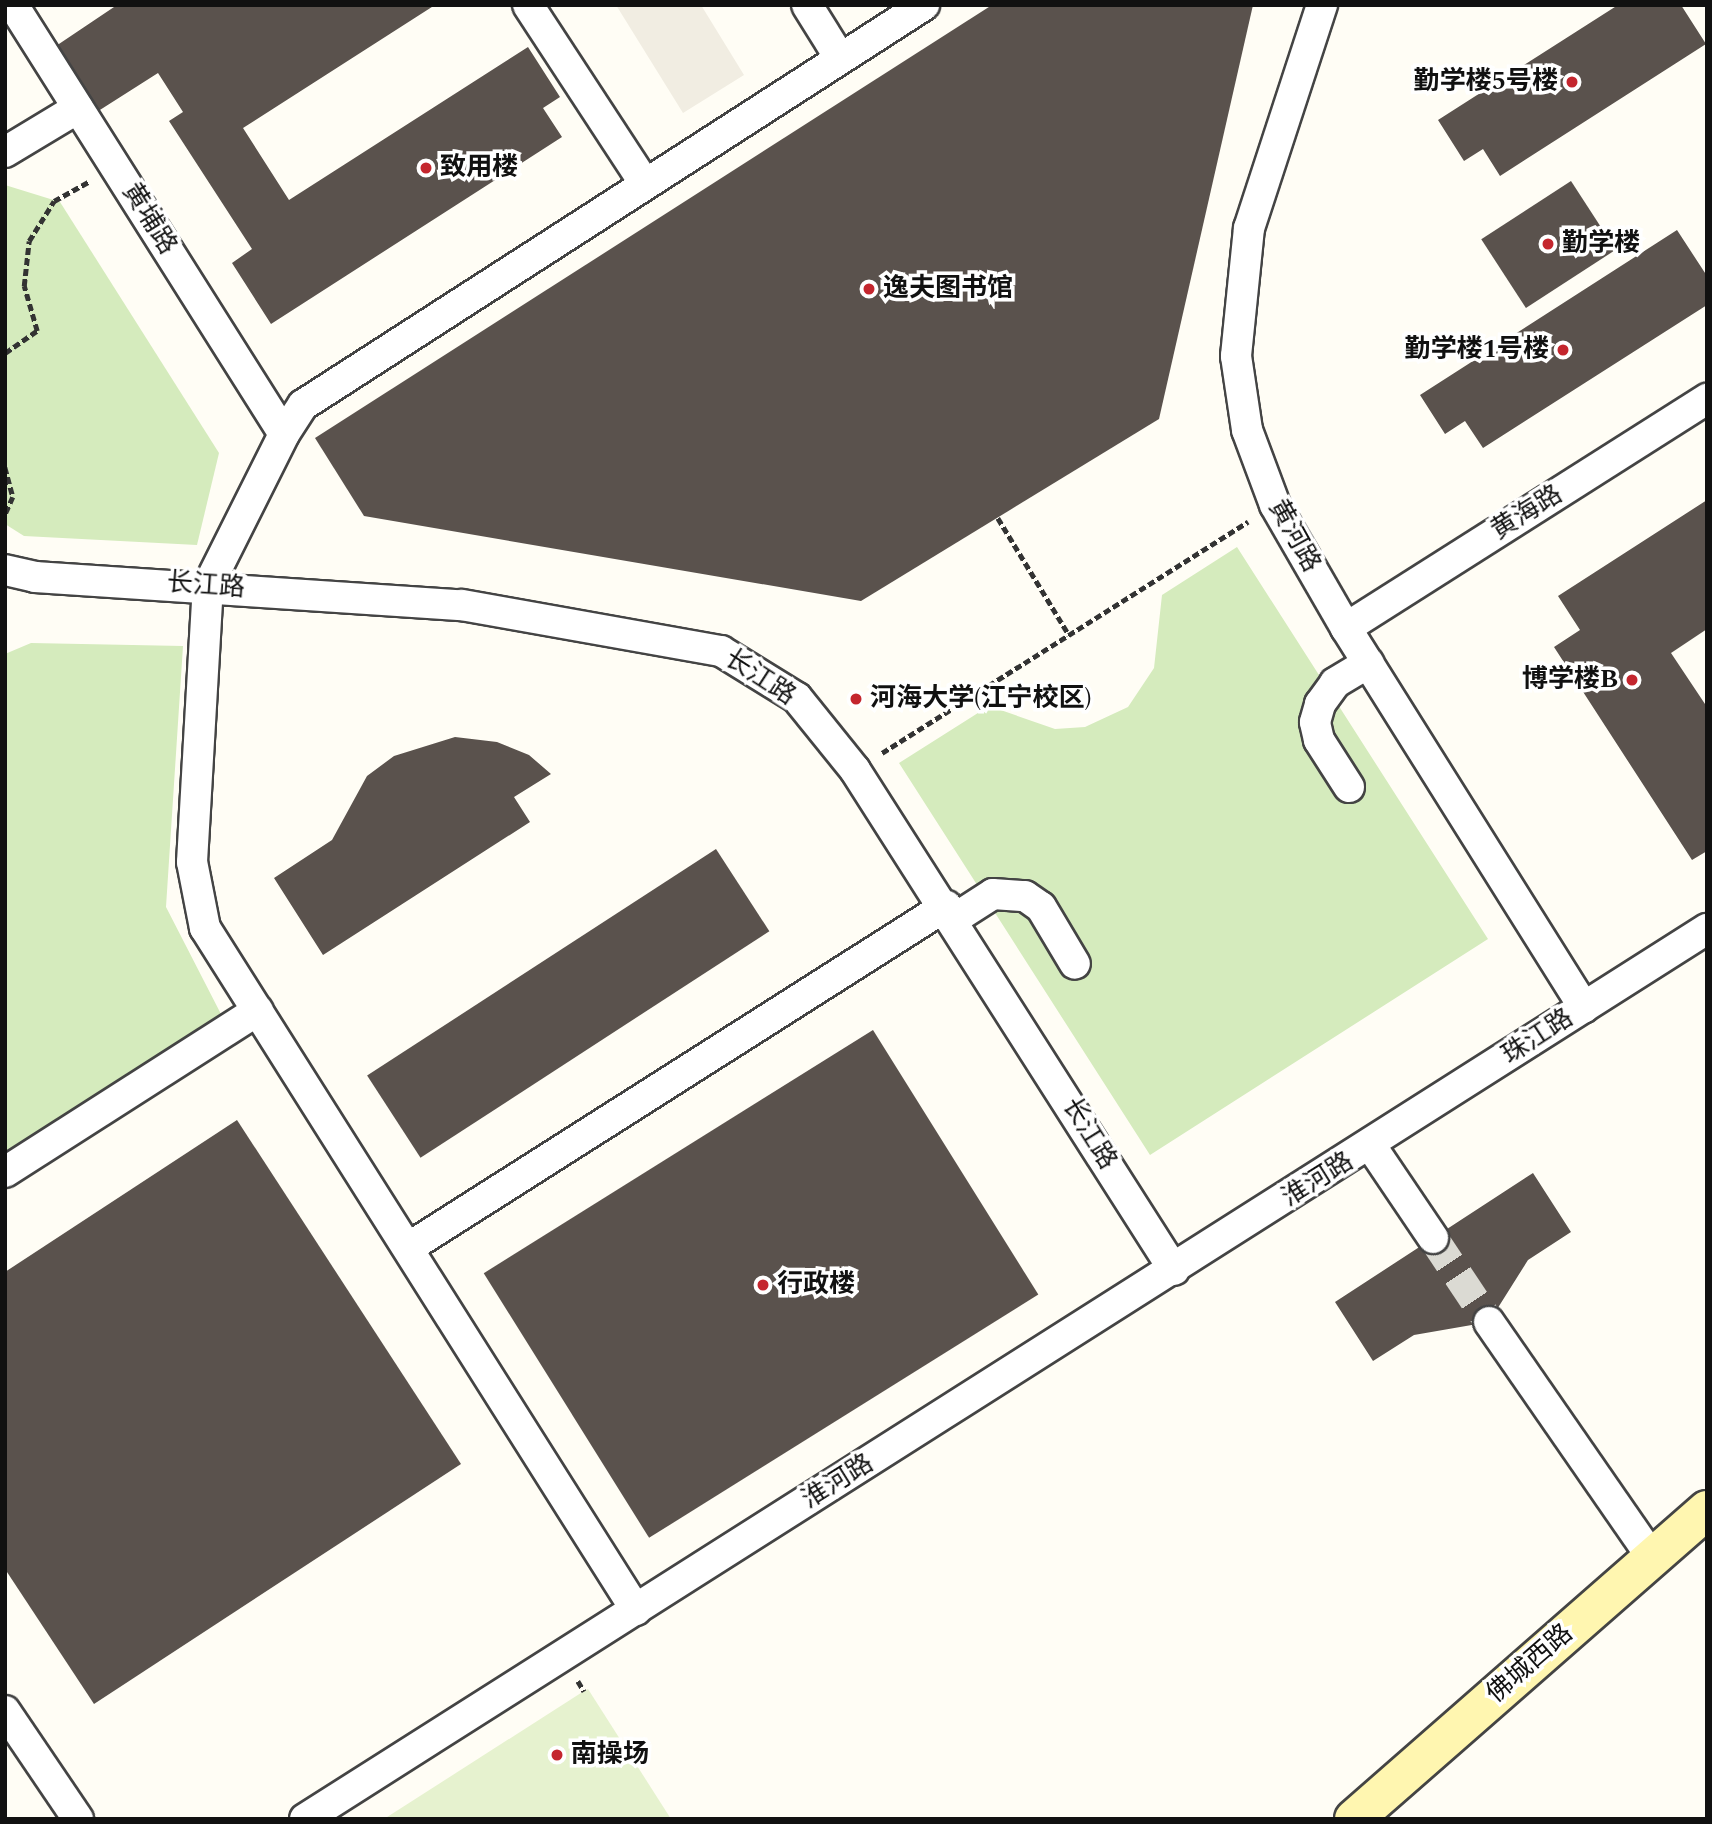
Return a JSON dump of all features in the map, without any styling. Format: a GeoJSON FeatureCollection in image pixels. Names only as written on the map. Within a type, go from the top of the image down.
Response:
{"type":"FeatureCollection","features":[{"type":"Feature","properties":{"kind":"main road","name":"佛城西路"},"geometry":{"type":"LineString","coordinates":[[1354,1819],[1707,1510]]}},
{"type":"Feature","properties":{"kind":"street","name":"黄埔路"},"geometry":{"type":"LineString","coordinates":[[13,5],[284,434]]}},
{"type":"Feature","properties":{"kind":"street"},"geometry":{"type":"LineString","coordinates":[[528,5],[644,182]]}},
{"type":"Feature","properties":{"kind":"street"},"geometry":{"type":"LineString","coordinates":[[807,5],[840,58]]}},
{"type":"Feature","properties":{"kind":"street"},"geometry":{"type":"LineString","coordinates":[[636,1610],[205,928],[192,862],[208,586],[284,434],[303,405],[644,182],[924,5]]}},
{"type":"Feature","properties":{"kind":"street","name":"黄河路"},"geometry":{"type":"LineString","coordinates":[[1322,5],[1249,229],[1236,356],[1247,430],[1275,505],[1346,628],[1584,1007]]}},
{"type":"Feature","properties":{"kind":"street"},"geometry":{"type":"LineString","coordinates":[[5,152],[78,108]]}},
{"type":"Feature","properties":{"kind":"street","name":"黄海路"},"geometry":{"type":"LineString","coordinates":[[1346,628],[1707,399]]}},
{"type":"Feature","properties":{"kind":"street","name":"长江路"},"geometry":{"type":"LineString","coordinates":[[5,570],[35,577],[208,586],[462,605],[722,651],[797,698],[855,770],[950,912],[1174,1270]]}},
{"type":"Feature","properties":{"kind":"street"},"geometry":{"type":"LineString","coordinates":[[5,583],[35,577]]}},
{"type":"Feature","properties":{"kind":"street"},"geometry":{"type":"LineString","coordinates":[[1349,787],[1319,740],[1314,722],[1335,683],[1368,663]]}},
{"type":"Feature","properties":{"kind":"street"},"geometry":{"type":"LineString","coordinates":[[408,1248],[950,912],[993,894],[1025,896],[1041,907],[1074,964]]}},
{"type":"Feature","properties":{"kind":"street","name":"珠江路"},"geometry":{"type":"LineString","coordinates":[[1371,1146],[1707,929]]}},
{"type":"Feature","properties":{"kind":"street"},"geometry":{"type":"LineString","coordinates":[[5,1172],[258,1010]]}},
{"type":"Feature","properties":{"kind":"street"},"geometry":{"type":"LineString","coordinates":[[1371,1146],[1433,1238]]}},
{"type":"Feature","properties":{"kind":"street","name":"淮河路"},"geometry":{"type":"LineString","coordinates":[[305,1819],[1371,1146]]}},
{"type":"Feature","properties":{"kind":"street"},"geometry":{"type":"LineString","coordinates":[[1489,1322],[1652,1557]]}},
{"type":"Feature","properties":{"kind":"street"},"geometry":{"type":"LineString","coordinates":[[5,1711],[78,1819]]}},
{"type":"Feature","properties":{"kind":"path"},"geometry":{"type":"LineString","coordinates":[[5,353],[37,331],[24,286],[29,240],[54,201],[116,166]]}},
{"type":"Feature","properties":{"kind":"path"},"geometry":{"type":"LineString","coordinates":[[5,467],[13,497],[5,515]]}},
{"type":"Feature","properties":{"kind":"path"},"geometry":{"type":"LineString","coordinates":[[855,770],[1275,505]]}},
{"type":"Feature","properties":{"kind":"path"},"geometry":{"type":"LineString","coordinates":[[998,518],[1069,635]]}},
{"type":"Feature","properties":{"kind":"green space"},"geometry":{"type":"Polygon","coordinates":[[[5,185],[60,202],[219,453],[197,545],[24,536],[5,524],[5,185]]]}},
{"type":"Feature","properties":{"kind":"green space"},"geometry":{"type":"Polygon","coordinates":[[[1237,547],[1488,939],[1150,1155],[899,763],[989,706],[1055,729],[1085,727],[1128,707],[1154,668],[1162,595],[1237,547]]]}},
{"type":"Feature","properties":{"kind":"green space"},"geometry":{"type":"Polygon","coordinates":[[[31,643],[183,646],[166,907],[223,1018],[5,1157],[5,654],[31,643]]]}},
{"type":"Feature","properties":{"kind":"green space","name":"南操场"},"geometry":{"type":"Polygon","coordinates":[[[588,1689],[671,1819],[384,1819],[584,1691],[588,1689]]]}},
{"type":"Feature","properties":{"kind":"shaded area"},"geometry":{"type":"Polygon","coordinates":[[[616,5],[701,5],[744,75],[683,113],[616,5]]]}},
{"type":"Feature","properties":{"kind":"building","name":"致用楼"},"geometry":{"type":"Polygon","coordinates":[[[117,5],[435,5],[243,128],[289,200],[528,47],[560,97],[543,108],[562,137],[271,324],[232,263],[252,249],[169,121],[183,112],[158,73],[92,115],[50,50],[117,5]]]}},
{"type":"Feature","properties":{"kind":"building","name":"逸夫图书馆"},"geometry":{"type":"Polygon","coordinates":[[[992,5],[1253,5],[1159,419],[861,601],[364,516],[315,438],[992,5]]]}},
{"type":"Feature","properties":{"kind":"building","name":"勤学楼5号楼"},"geometry":{"type":"Polygon","coordinates":[[[1618,5],[1681,5],[1706,44],[1500,176],[1483,149],[1464,161],[1438,120],[1618,5]]]}},
{"type":"Feature","properties":{"kind":"building","name":"勤学楼"},"geometry":{"type":"Polygon","coordinates":[[[1571,181],[1616,250],[1526,308],[1481,239],[1571,181]]]}},
{"type":"Feature","properties":{"kind":"building","name":"勤学楼1号楼"},"geometry":{"type":"Polygon","coordinates":[[[1677,230],[1707,276],[1707,305],[1483,448],[1465,421],[1445,434],[1420,395],[1677,230]]]}},
{"type":"Feature","properties":{"kind":"building","name":"博学楼B"},"geometry":{"type":"Polygon","coordinates":[[[1707,500],[1707,629],[1671,653],[1707,707],[1707,851],[1692,860],[1554,647],[1580,630],[1558,596],[1707,500]]]}},
{"type":"Feature","properties":{"kind":"building"},"geometry":{"type":"Polygon","coordinates":[[[455,737],[497,742],[529,755],[551,774],[514,797],[530,822],[323,955],[274,878],[332,840],[367,776],[394,756],[455,737]]]}},
{"type":"Feature","properties":{"kind":"building"},"geometry":{"type":"Polygon","coordinates":[[[716,849],[769,931],[420,1158],[367,1076],[716,849]]]}},
{"type":"Feature","properties":{"kind":"building","name":"行政楼"},"geometry":{"type":"Polygon","coordinates":[[[873,1030],[1038,1295],[649,1538],[484,1273],[873,1030]]]}},
{"type":"Feature","properties":{"kind":"building"},"geometry":{"type":"Polygon","coordinates":[[[237,1120],[461,1464],[94,1704],[5,1569],[5,1272],[237,1120]]]}},
{"type":"Feature","properties":{"kind":"building"},"geometry":{"type":"Polygon","coordinates":[[[1533,1173],[1571,1232],[1528,1260],[1489,1322],[1414,1335],[1373,1361],[1335,1302],[1533,1173]]]}},
{"type":"Feature","properties":{"kind":"tunnel"},"geometry":{"type":"LineString","coordinates":[[1433,1238],[1489,1322]]}},
{"type":"Feature","properties":{"kind":"place","name":"勤学楼5号楼"},"geometry":{"type":"Point","coordinates":[1572,82]}},
{"type":"Feature","properties":{"kind":"place","name":"致用楼"},"geometry":{"type":"Point","coordinates":[426,168]}},
{"type":"Feature","properties":{"kind":"place","name":"勤学楼"},"geometry":{"type":"Point","coordinates":[1548,244]}},
{"type":"Feature","properties":{"kind":"place","name":"逸夫图书馆"},"geometry":{"type":"Point","coordinates":[869,289]}},
{"type":"Feature","properties":{"kind":"place","name":"勤学楼1号楼"},"geometry":{"type":"Point","coordinates":[1563,350]}},
{"type":"Feature","properties":{"kind":"place","name":"博学楼B"},"geometry":{"type":"Point","coordinates":[1632,680]}},
{"type":"Feature","properties":{"kind":"place","name":"河海大学(江宁校区)"},"geometry":{"type":"Point","coordinates":[856,699]}},
{"type":"Feature","properties":{"kind":"place","name":"行政楼"},"geometry":{"type":"Point","coordinates":[763,1285]}},
{"type":"Feature","properties":{"kind":"place","name":"南操场"},"geometry":{"type":"Point","coordinates":[557,1755]}}]}
